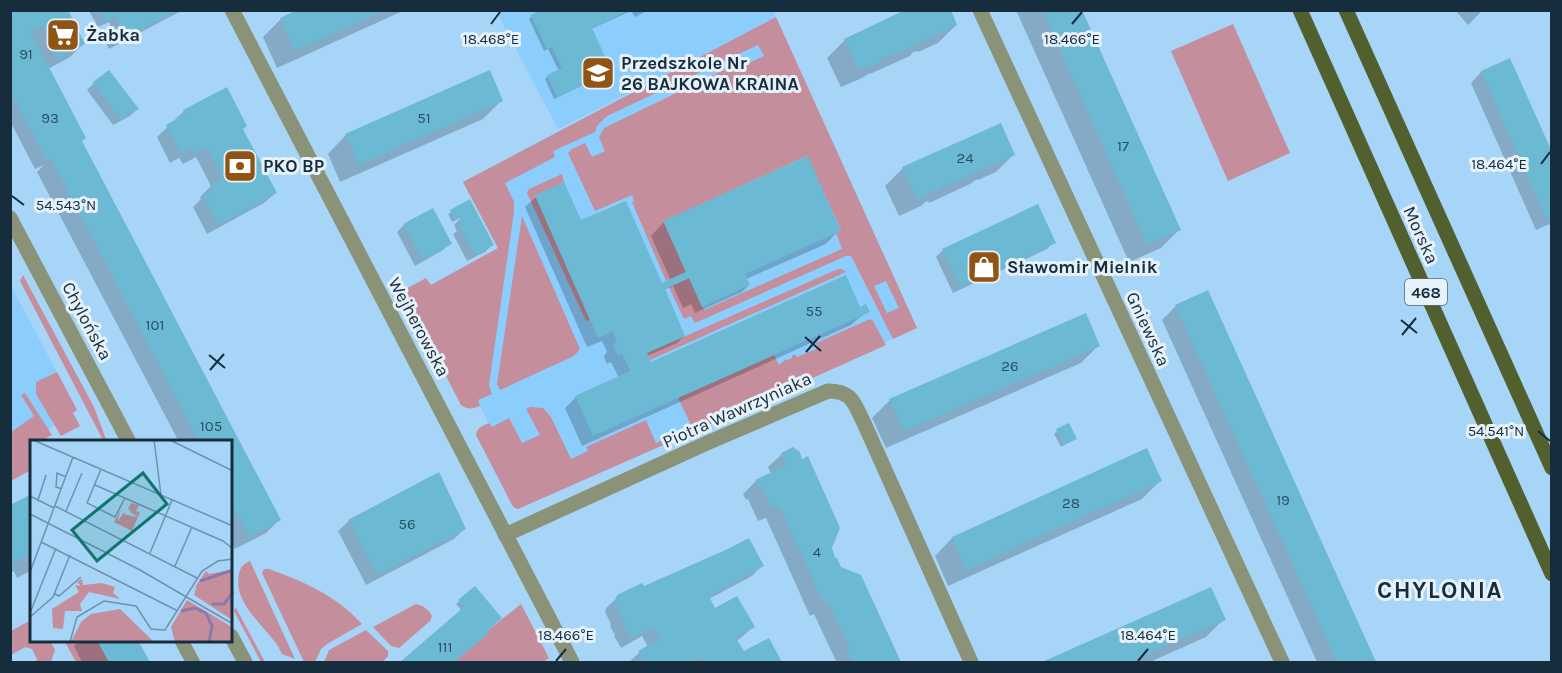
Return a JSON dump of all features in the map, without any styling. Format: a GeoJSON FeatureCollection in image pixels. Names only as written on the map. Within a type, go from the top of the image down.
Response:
{"type":"FeatureCollection","features":[{"type":"Feature","properties":{"kind":"main road","name":"Morska"},"geometry":{"type":"LineString","coordinates":[[1300,10],[1551,574]]}},
{"type":"Feature","properties":{"kind":"main road","name":"Morska"},"geometry":{"type":"LineString","coordinates":[[1346,10],[1551,468]]}},
{"type":"Feature","properties":{"kind":"street","name":"Wejherowska"},"geometry":{"type":"LineString","coordinates":[[231,10],[572,663]]}},
{"type":"Feature","properties":{"kind":"street","name":"Gniewska"},"geometry":{"type":"LineString","coordinates":[[980,10],[1282,663]]}},
{"type":"Feature","properties":{"kind":"street","name":"Chylońska"},"geometry":{"type":"LineString","coordinates":[[10,218],[128,440]]}},
{"type":"Feature","properties":{"kind":"street","name":"Piotra Wawrzyniaka"},"geometry":{"type":"LineString","coordinates":[[505,536],[828,391],[842,391],[852,400],[864,423],[971,663]]}},
{"type":"Feature","properties":{"kind":"street"},"geometry":{"type":"LineString","coordinates":[[232,638],[245,663]]}},
{"type":"Feature","properties":{"kind":"lane"},"geometry":{"type":"LineString","coordinates":[[183,643],[193,663]]}},
{"type":"Feature","properties":{"kind":"shaded area"},"geometry":{"type":"Polygon","coordinates":[[[496,11],[773,11],[917,328],[531,498],[419,291],[498,248],[463,182],[691,62],[558,129],[496,11]]]}},
{"type":"Feature","properties":{"kind":"shaded area"},"geometry":{"type":"Polygon","coordinates":[[[776,17],[917,328],[893,339],[851,256],[846,256],[695,323],[691,316],[684,319],[669,287],[689,278],[704,310],[842,249],[836,233],[841,230],[807,156],[664,221],[686,272],[666,281],[632,202],[634,201],[632,195],[595,211],[568,153],[585,143],[592,157],[605,151],[599,137],[604,128],[726,69],[729,68],[731,71],[764,56],[758,45],[607,116],[597,126],[595,132],[553,151],[555,157],[505,183],[514,202],[514,212],[489,385],[492,394],[478,400],[480,406],[470,409],[461,405],[402,291],[426,278],[431,285],[498,248],[463,182],[776,17]],[[886,281],[874,286],[887,313],[899,308],[886,281]]]}},
{"type":"Feature","properties":{"kind":"shaded area"},"geometry":{"type":"Polygon","coordinates":[[[1233,24],[1290,153],[1228,181],[1171,51],[1233,24]]]}},
{"type":"Feature","properties":{"kind":"shaded area"},"geometry":{"type":"Polygon","coordinates":[[[562,174],[564,182],[535,196],[590,320],[586,321],[527,193],[529,189],[562,174]]]}},
{"type":"Feature","properties":{"kind":"shaded area"},"geometry":{"type":"Polygon","coordinates":[[[522,216],[580,349],[574,356],[500,390],[497,384],[522,216]]]}},
{"type":"Feature","properties":{"kind":"shaded area"},"geometry":{"type":"Polygon","coordinates":[[[838,269],[846,272],[650,360],[647,353],[838,269]]]}},
{"type":"Feature","properties":{"kind":"shaded area"},"geometry":{"type":"Polygon","coordinates":[[[23,275],[94,407],[106,440],[103,440],[20,281],[23,275]]]}},
{"type":"Feature","properties":{"kind":"shaded area"},"geometry":{"type":"Polygon","coordinates":[[[10,284],[77,410],[10,455],[10,284]]]}},
{"type":"Feature","properties":{"kind":"shaded area"},"geometry":{"type":"Polygon","coordinates":[[[870,319],[886,345],[684,436],[682,432],[692,427],[678,398],[774,355],[779,365],[795,354],[797,357],[818,348],[816,343],[870,319]]]}},
{"type":"Feature","properties":{"kind":"shaded area"},"geometry":{"type":"Polygon","coordinates":[[[57,372],[77,410],[73,413],[80,426],[61,436],[36,394],[36,382],[57,372]]]}},
{"type":"Feature","properties":{"kind":"shaded area"},"geometry":{"type":"Polygon","coordinates":[[[25,393],[52,435],[46,438],[47,440],[30,440],[30,471],[11,481],[11,432],[34,416],[21,395],[25,393]]]}},
{"type":"Feature","properties":{"kind":"shaded area"},"geometry":{"type":"Polygon","coordinates":[[[543,408],[551,417],[571,459],[588,451],[586,447],[646,420],[656,443],[666,439],[668,443],[518,509],[512,505],[476,435],[483,426],[489,423],[492,427],[509,418],[522,443],[540,435],[526,409],[543,408]]]}},
{"type":"Feature","properties":{"kind":"shaded area"},"geometry":{"type":"Polygon","coordinates":[[[250,561],[295,659],[282,654],[244,602],[238,584],[239,574],[240,569],[250,561]]]}},
{"type":"Feature","properties":{"kind":"shaded area"},"geometry":{"type":"Polygon","coordinates":[[[264,569],[319,590],[341,605],[362,624],[327,644],[321,649],[315,662],[304,662],[262,573],[264,569]]]}},
{"type":"Feature","properties":{"kind":"shaded area"},"geometry":{"type":"Polygon","coordinates":[[[416,604],[429,611],[432,616],[430,621],[399,648],[391,646],[373,627],[416,604]]]}},
{"type":"Feature","properties":{"kind":"shaded area"},"geometry":{"type":"Polygon","coordinates":[[[521,604],[549,658],[543,662],[454,662],[487,634],[486,632],[521,604]]]}},
{"type":"Feature","properties":{"kind":"shaded area"},"geometry":{"type":"Polygon","coordinates":[[[235,608],[265,662],[261,662],[234,611],[235,608]]]}},
{"type":"Feature","properties":{"kind":"shaded area"},"geometry":{"type":"Polygon","coordinates":[[[30,621],[30,643],[52,643],[55,650],[51,662],[36,662],[37,659],[32,649],[25,647],[11,655],[11,631],[30,621]]]}},
{"type":"Feature","properties":{"kind":"shaded area"},"geometry":{"type":"Polygon","coordinates":[[[366,630],[388,651],[388,656],[383,662],[324,662],[329,650],[366,630]]]}},
{"type":"Feature","properties":{"kind":"shaded area"},"geometry":{"type":"Polygon","coordinates":[[[66,643],[99,643],[109,662],[76,662],[66,643]]]}},
{"type":"Feature","properties":{"kind":"building"},"geometry":{"type":"Polygon","coordinates":[[[10,10],[68,10],[85,44],[58,58],[42,26],[30,31],[86,138],[82,141],[281,520],[249,537],[232,504],[232,440],[198,440],[50,157],[46,159],[10,91],[10,10]]]}},
{"type":"Feature","properties":{"kind":"building"},"geometry":{"type":"Polygon","coordinates":[[[100,10],[178,10],[116,43],[110,30],[120,25],[116,16],[105,21],[100,10]]]}},
{"type":"Feature","properties":{"kind":"building"},"geometry":{"type":"Polygon","coordinates":[[[297,10],[385,10],[295,51],[280,18],[297,10]]]}},
{"type":"Feature","properties":{"kind":"building"},"geometry":{"type":"Polygon","coordinates":[[[540,10],[630,10],[592,28],[612,72],[557,97],[547,75],[562,68],[552,47],[547,49],[531,15],[540,10]]]}},
{"type":"Feature","properties":{"kind":"building"},"geometry":{"type":"Polygon","coordinates":[[[905,10],[951,10],[957,25],[859,71],[844,39],[905,10]]]}},
{"type":"Feature","properties":{"kind":"building"},"geometry":{"type":"Polygon","coordinates":[[[1042,10],[1082,10],[1181,230],[1147,245],[1042,10]]]}},
{"type":"Feature","properties":{"kind":"building"},"geometry":{"type":"Polygon","coordinates":[[[1510,58],[1552,152],[1552,218],[1547,220],[1481,71],[1510,58]]]}},
{"type":"Feature","properties":{"kind":"building"},"geometry":{"type":"Polygon","coordinates":[[[109,70],[139,109],[121,119],[93,82],[109,70]]]}},
{"type":"Feature","properties":{"kind":"building"},"geometry":{"type":"Polygon","coordinates":[[[490,70],[503,101],[358,165],[345,134],[490,70]]]}},
{"type":"Feature","properties":{"kind":"building","name":"PKO BP"},"geometry":{"type":"Polygon","coordinates":[[[227,87],[247,126],[243,129],[277,193],[218,225],[203,196],[212,190],[210,185],[223,178],[207,147],[194,154],[190,148],[181,154],[166,125],[185,114],[183,110],[227,87]]]}},
{"type":"Feature","properties":{"kind":"building"},"geometry":{"type":"Polygon","coordinates":[[[1001,123],[1015,155],[996,164],[995,162],[947,186],[946,184],[940,187],[941,189],[917,199],[902,167],[1001,123]]]}},
{"type":"Feature","properties":{"kind":"building"},"geometry":{"type":"Polygon","coordinates":[[[808,156],[841,231],[745,274],[750,285],[702,307],[689,278],[665,289],[685,336],[647,353],[651,362],[846,275],[860,307],[866,304],[870,312],[593,436],[575,396],[630,371],[622,353],[618,355],[615,350],[613,344],[617,342],[613,331],[598,338],[535,195],[564,182],[581,220],[626,201],[662,283],[686,272],[663,221],[808,156]]]}},
{"type":"Feature","properties":{"kind":"building"},"geometry":{"type":"Polygon","coordinates":[[[470,199],[494,245],[475,255],[460,226],[463,224],[460,217],[455,220],[450,210],[470,199]]]}},
{"type":"Feature","properties":{"kind":"building"},"geometry":{"type":"Polygon","coordinates":[[[1038,204],[1056,243],[960,287],[942,249],[1038,204]]]}},
{"type":"Feature","properties":{"kind":"building"},"geometry":{"type":"Polygon","coordinates":[[[433,208],[452,244],[422,260],[403,224],[433,208]]]}},
{"type":"Feature","properties":{"kind":"building"},"geometry":{"type":"Polygon","coordinates":[[[1208,290],[1376,662],[1337,662],[1175,305],[1208,290]]]}},
{"type":"Feature","properties":{"kind":"building"},"geometry":{"type":"Polygon","coordinates":[[[1086,313],[1100,346],[904,431],[889,399],[1086,313]]]}},
{"type":"Feature","properties":{"kind":"building"},"geometry":{"type":"Polygon","coordinates":[[[1069,423],[1077,439],[1064,445],[1056,429],[1069,423]]]}},
{"type":"Feature","properties":{"kind":"building"},"geometry":{"type":"Polygon","coordinates":[[[793,447],[800,452],[802,459],[808,456],[840,528],[832,548],[835,558],[841,567],[861,575],[901,662],[853,662],[846,649],[849,647],[828,601],[824,603],[779,506],[772,509],[762,487],[760,488],[755,480],[787,465],[781,453],[793,447]]]}},
{"type":"Feature","properties":{"kind":"building"},"geometry":{"type":"Polygon","coordinates":[[[1147,448],[1162,481],[966,570],[952,537],[1147,448]]]}},
{"type":"Feature","properties":{"kind":"building"},"geometry":{"type":"Polygon","coordinates":[[[439,472],[466,529],[377,575],[348,520],[439,472]]]}},
{"type":"Feature","properties":{"kind":"building"},"geometry":{"type":"Polygon","coordinates":[[[30,495],[30,554],[10,565],[10,505],[30,495]]]}},
{"type":"Feature","properties":{"kind":"building"},"geometry":{"type":"Polygon","coordinates":[[[749,538],[764,566],[709,596],[715,608],[737,596],[755,627],[736,638],[744,651],[769,638],[782,662],[704,662],[701,657],[691,662],[644,662],[638,651],[660,639],[653,627],[631,639],[619,614],[621,613],[615,601],[617,595],[642,583],[644,586],[749,538]]]}},
{"type":"Feature","properties":{"kind":"building"},"geometry":{"type":"Polygon","coordinates":[[[475,586],[502,618],[486,632],[488,634],[454,662],[400,662],[464,607],[458,600],[475,586]]]}},
{"type":"Feature","properties":{"kind":"building"},"geometry":{"type":"Polygon","coordinates":[[[1211,587],[1226,620],[1130,662],[1042,662],[1211,587]]]}},
{"type":"Feature","properties":{"kind":"building"},"geometry":{"type":"Polygon","coordinates":[[[99,643],[140,643],[150,662],[109,662],[99,643]]]}},
{"type":"Feature","properties":{"kind":"place","name":"Żabka"},"geometry":{"type":"Point","coordinates":[63,35]}},
{"type":"Feature","properties":{"kind":"place","name":"Przedszkole Nr 26 BAJKOWA KRAINA"},"geometry":{"type":"Point","coordinates":[598,73]}},
{"type":"Feature","properties":{"kind":"place","name":"PKO BP"},"geometry":{"type":"Point","coordinates":[240,166]}},
{"type":"Feature","properties":{"kind":"place","name":"Sławomir Mielnik"},"geometry":{"type":"Point","coordinates":[984,267]}},
{"type":"Feature","properties":{"kind":"district","name":"CHYLONIA"},"geometry":{"type":"Point","coordinates":[1440,590]}}]}
